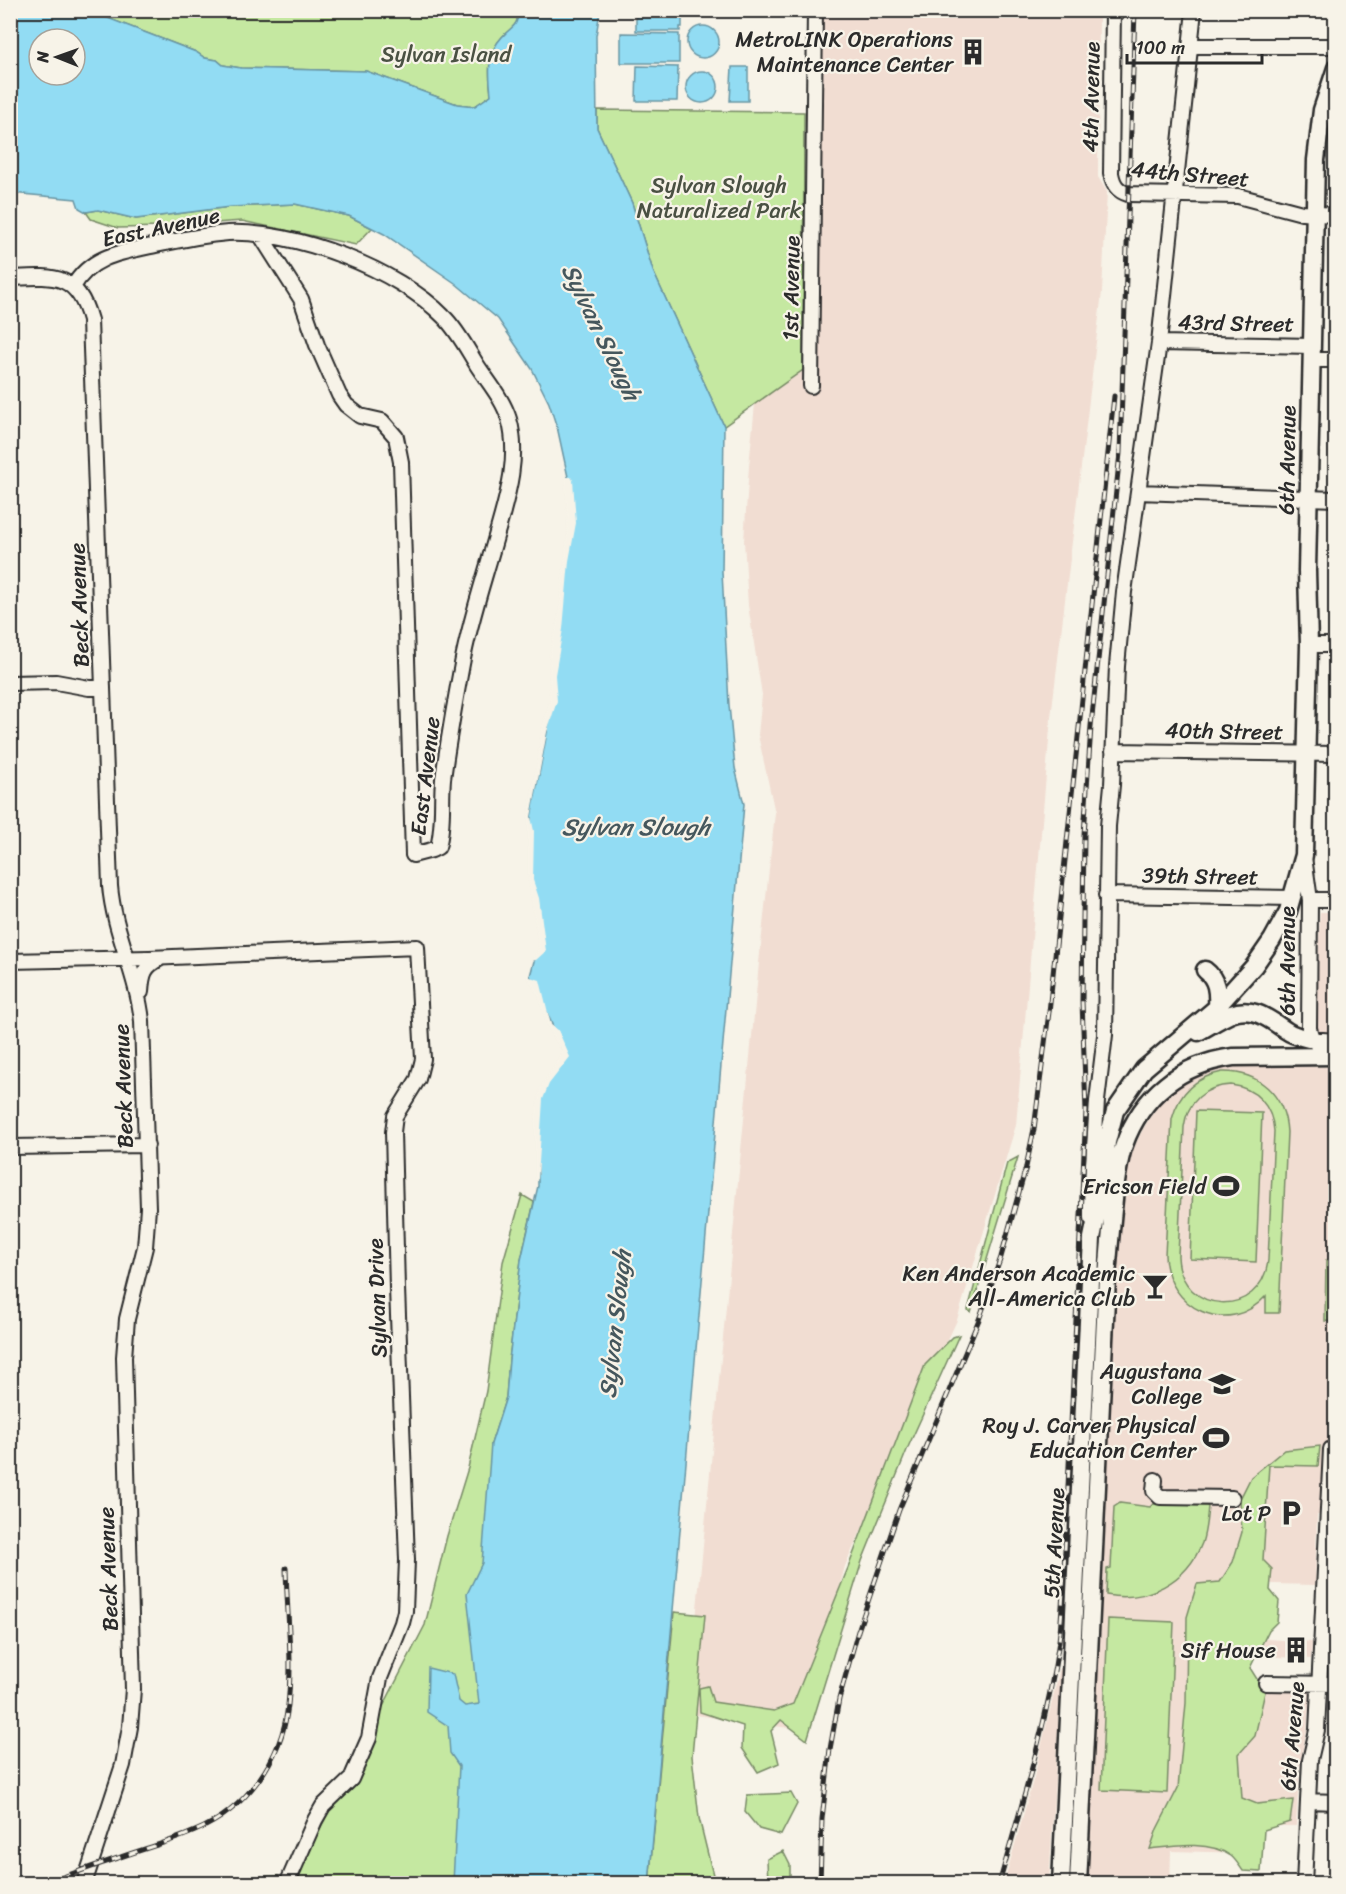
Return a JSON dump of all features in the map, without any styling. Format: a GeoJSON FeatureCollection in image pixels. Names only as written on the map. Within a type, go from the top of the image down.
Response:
{"type":"FeatureCollection","features":[{"type":"Feature","properties":{"kind":"main road","name":"6th Avenue"},"geometry":{"type":"LineString","coordinates":[[1168,1047],[1217,1007],[1254,966],[1288,911],[1304,855],[1309,645],[1307,571],[1315,214],[1319,126],[1335,68]]}},
{"type":"Feature","properties":{"kind":"main road"},"geometry":{"type":"LineString","coordinates":[[1205,970],[1212,975],[1216,984],[1217,1007]]}},
{"type":"Feature","properties":{"kind":"main road"},"geometry":{"type":"LineString","coordinates":[[1168,1047],[1230,1014],[1240,1012],[1259,1013],[1287,1032],[1311,1040]]}},
{"type":"Feature","properties":{"kind":"main road","name":"5th Avenue"},"geometry":{"type":"LineString","coordinates":[[1061,1884],[1092,1238],[1102,1190],[1107,1142],[1115,1111],[1144,1069],[1168,1047]]}},
{"type":"Feature","properties":{"kind":"main road","name":"5th Avenue"},"geometry":{"type":"LineString","coordinates":[[1078,1884],[1105,1326],[1112,1218],[1119,1161],[1137,1116],[1169,1081],[1185,1071],[1216,1059],[1249,1056],[1335,1055]]}},
{"type":"Feature","properties":{"kind":"street","name":"1st Avenue"},"geometry":{"type":"LineString","coordinates":[[811,386],[815,10]]}},
{"type":"Feature","properties":{"kind":"street","name":"4th Avenue"},"geometry":{"type":"LineString","coordinates":[[1113,10],[1111,173],[1114,184]]}},
{"type":"Feature","properties":{"kind":"street"},"geometry":{"type":"LineString","coordinates":[[1092,1238],[1091,1194],[1097,1101],[1105,1035],[1108,826],[1119,638],[1159,343],[1194,10]]}},
{"type":"Feature","properties":{"kind":"street"},"geometry":{"type":"LineString","coordinates":[[1190,46],[1335,46]]}},
{"type":"Feature","properties":{"kind":"street","name":"44th Street"},"geometry":{"type":"LineString","coordinates":[[1114,184],[1120,191],[1128,194],[1175,193],[1238,196],[1302,213],[1335,215]]}},
{"type":"Feature","properties":{"kind":"street","name":"East Avenue"},"geometry":{"type":"LineString","coordinates":[[73,287],[92,264],[101,258],[182,239],[227,233],[277,237],[299,243],[365,264],[426,300],[446,318],[503,405],[509,419],[513,453],[510,478],[466,642],[444,779],[441,836],[438,847],[432,850],[413,855],[401,462],[396,437],[382,421],[360,416],[346,405],[339,395],[317,345],[301,300],[261,236]]}},
{"type":"Feature","properties":{"kind":"street"},"geometry":{"type":"LineString","coordinates":[[10,278],[45,276],[73,287]]}},
{"type":"Feature","properties":{"kind":"street","name":"Beck Avenue"},"geometry":{"type":"LineString","coordinates":[[73,287],[83,299],[90,320],[112,902],[126,958],[138,990],[140,1006],[148,1208],[147,1230],[128,1319],[123,1357],[133,1689],[130,1727],[127,1750],[117,1785],[84,1884]]}},
{"type":"Feature","properties":{"kind":"street","name":"43rd Street"},"geometry":{"type":"LineString","coordinates":[[1159,343],[1312,353],[1335,360]]}},
{"type":"Feature","properties":{"kind":"street"},"geometry":{"type":"LineString","coordinates":[[1138,492],[1335,499]]}},
{"type":"Feature","properties":{"kind":"street"},"geometry":{"type":"LineString","coordinates":[[1309,645],[1335,645]]}},
{"type":"Feature","properties":{"kind":"street"},"geometry":{"type":"LineString","coordinates":[[10,683],[56,682],[103,688]]}},
{"type":"Feature","properties":{"kind":"street","name":"40th Street"},"geometry":{"type":"LineString","coordinates":[[1113,751],[1335,754]]}},
{"type":"Feature","properties":{"kind":"street","name":"6th Avenue"},"geometry":{"type":"LineString","coordinates":[[1304,855],[1310,900],[1309,1028],[1311,1040],[1323,1050],[1335,1055]]}},
{"type":"Feature","properties":{"kind":"street","name":"39th Street"},"geometry":{"type":"LineString","coordinates":[[1106,895],[1293,898]]}},
{"type":"Feature","properties":{"kind":"street"},"geometry":{"type":"LineString","coordinates":[[1310,900],[1335,900]]}},
{"type":"Feature","properties":{"kind":"street","name":"Sylvan Drive"},"geometry":{"type":"LineString","coordinates":[[10,961],[417,947],[423,1059],[418,1079],[395,1116],[393,1132],[407,1560],[405,1611],[380,1678],[369,1738],[351,1779],[323,1806],[315,1820],[287,1884]]}},
{"type":"Feature","properties":{"kind":"street"},"geometry":{"type":"LineString","coordinates":[[140,1006],[143,974],[150,963],[160,957]]}},
{"type":"Feature","properties":{"kind":"street"},"geometry":{"type":"LineString","coordinates":[[1311,1040],[1335,1041]]}},
{"type":"Feature","properties":{"kind":"street"},"geometry":{"type":"LineString","coordinates":[[10,1147],[147,1145]]}},
{"type":"Feature","properties":{"kind":"street","name":"6th Avenue"},"geometry":{"type":"LineString","coordinates":[[1304,1884],[1311,1760],[1317,1730],[1333,1449]]}},
{"type":"Feature","properties":{"kind":"street"},"geometry":{"type":"LineString","coordinates":[[1155,1480],[1154,1491],[1160,1497],[1232,1498]]}},
{"type":"Feature","properties":{"kind":"street"},"geometry":{"type":"LineString","coordinates":[[1266,1683],[1335,1684]]}},
{"type":"Feature","properties":{"kind":"street"},"geometry":{"type":"LineString","coordinates":[[1308,1801],[1335,1802]]}},
{"type":"Feature","properties":{"kind":"shaded area"},"geometry":{"type":"Polygon","coordinates":[[[823,11],[1099,11],[1098,177],[1107,192],[1102,292],[1051,717],[1016,1125],[957,1320],[845,1566],[821,1660],[796,1729],[696,1715],[691,1671],[775,813],[758,735],[762,695],[748,605],[744,541],[749,466],[755,404],[803,370],[817,368],[823,11]]]}},
{"type":"Feature","properties":{"kind":"shaded area"},"geometry":{"type":"Polygon","coordinates":[[[1320,912],[1335,912],[1335,1035],[1319,1035],[1316,1030],[1320,912]]]}},
{"type":"Feature","properties":{"kind":"shaded area","name":"Augustana College"},"geometry":{"type":"Polygon","coordinates":[[[1235,1066],[1335,1067],[1335,1515],[1317,1515],[1315,1585],[1238,1583],[1235,1637],[1312,1642],[1311,1659],[1234,1654],[1232,1690],[1310,1692],[1307,1730],[1300,1763],[1296,1826],[1247,1826],[1246,1853],[1171,1851],[1170,1883],[1085,1884],[1114,1276],[1121,1206],[1129,1157],[1157,1106],[1179,1083],[1207,1071],[1235,1066]]]}},
{"type":"Feature","properties":{"kind":"shaded area"},"geometry":{"type":"Polygon","coordinates":[[[1062,1659],[1049,1883],[1004,1883],[1034,1777],[1062,1659]]]}},
{"type":"Feature","properties":{"kind":"green space","name":"Sylvan Island"},"geometry":{"type":"Polygon","coordinates":[[[95,11],[519,11],[515,24],[493,50],[490,64],[491,95],[475,106],[457,104],[366,71],[241,68],[223,65],[217,60],[205,58],[196,52],[97,14],[95,11]]]}},
{"type":"Feature","properties":{"kind":"green space","name":"Sylvan Slough Naturalized Park"},"geometry":{"type":"Polygon","coordinates":[[[597,110],[804,112],[803,370],[724,426],[653,271],[632,203],[597,128],[597,110]]]}},
{"type":"Feature","properties":{"kind":"green space"},"geometry":{"type":"Polygon","coordinates":[[[295,204],[349,216],[372,228],[356,245],[242,221],[118,228],[91,219],[86,212],[98,210],[136,219],[230,207],[295,204]]]}},
{"type":"Feature","properties":{"kind":"green space"},"geometry":{"type":"Polygon","coordinates":[[[1235,1073],[1258,1081],[1275,1096],[1285,1119],[1287,1132],[1279,1313],[1266,1313],[1266,1296],[1251,1309],[1234,1315],[1218,1316],[1202,1312],[1188,1303],[1176,1290],[1168,1274],[1165,1255],[1172,1119],[1184,1094],[1197,1082],[1213,1074],[1235,1073]],[[1222,1086],[1205,1092],[1193,1103],[1184,1127],[1178,1256],[1182,1276],[1192,1290],[1206,1299],[1222,1303],[1237,1300],[1252,1293],[1262,1279],[1268,1260],[1273,1122],[1261,1100],[1255,1094],[1240,1087],[1222,1086]]]}},
{"type":"Feature","properties":{"kind":"green space","name":"Ericson Field"},"geometry":{"type":"Polygon","coordinates":[[[1196,1111],[1262,1113],[1256,1262],[1190,1259],[1196,1111]]]}},
{"type":"Feature","properties":{"kind":"green space"},"geometry":{"type":"Polygon","coordinates":[[[1018,1157],[971,1312],[968,1310],[1007,1163],[1018,1157]]]}},
{"type":"Feature","properties":{"kind":"green space"},"geometry":{"type":"Polygon","coordinates":[[[522,1195],[534,1202],[521,1260],[506,1397],[491,1444],[495,1704],[459,1883],[294,1884],[303,1862],[425,1625],[447,1536],[468,1468],[486,1391],[503,1262],[522,1195]]]}},
{"type":"Feature","properties":{"kind":"green space"},"geometry":{"type":"Polygon","coordinates":[[[1326,1260],[1335,1260],[1335,1322],[1325,1321],[1326,1260]]]}},
{"type":"Feature","properties":{"kind":"green space"},"geometry":{"type":"Polygon","coordinates":[[[959,1335],[909,1445],[862,1561],[807,1740],[781,1720],[771,1731],[779,1763],[758,1772],[742,1748],[743,1726],[700,1712],[699,1688],[708,1686],[713,1702],[774,1711],[793,1704],[848,1568],[925,1365],[953,1337],[959,1335]]]}},
{"type":"Feature","properties":{"kind":"green space"},"geometry":{"type":"Polygon","coordinates":[[[1320,1446],[1318,1466],[1269,1465],[1263,1560],[1272,1569],[1270,1590],[1279,1601],[1277,1622],[1269,1630],[1250,1668],[1265,1692],[1255,1736],[1239,1754],[1242,1798],[1257,1804],[1293,1800],[1290,1822],[1264,1830],[1261,1872],[1243,1871],[1231,1856],[1213,1848],[1192,1845],[1150,1849],[1157,1829],[1178,1788],[1186,1703],[1187,1617],[1197,1584],[1220,1582],[1233,1562],[1242,1532],[1240,1499],[1251,1477],[1284,1450],[1320,1446]]]}},
{"type":"Feature","properties":{"kind":"green space"},"geometry":{"type":"Polygon","coordinates":[[[1120,1503],[1150,1507],[1153,1504],[1208,1506],[1202,1543],[1195,1557],[1176,1579],[1163,1587],[1136,1596],[1106,1595],[1107,1569],[1111,1568],[1114,1507],[1120,1503]]]}},
{"type":"Feature","properties":{"kind":"green space"},"geometry":{"type":"Polygon","coordinates":[[[674,1612],[705,1615],[692,1756],[699,1818],[715,1883],[649,1884],[674,1612]]]}},
{"type":"Feature","properties":{"kind":"green space"},"geometry":{"type":"Polygon","coordinates":[[[1108,1619],[1174,1622],[1167,1793],[1101,1790],[1108,1619]]]}},
{"type":"Feature","properties":{"kind":"green space"},"geometry":{"type":"Polygon","coordinates":[[[791,1793],[797,1804],[781,1835],[759,1829],[745,1812],[747,1795],[791,1793]]]}},
{"type":"Feature","properties":{"kind":"green space"},"geometry":{"type":"Polygon","coordinates":[[[783,1851],[790,1865],[790,1883],[768,1883],[767,1859],[783,1851]]]}},
{"type":"Feature","properties":{"kind":"green space"},"geometry":{"type":"Polygon","coordinates":[[[278,1876],[275,1883],[158,1883],[278,1876]]]}},
{"type":"Feature","properties":{"kind":"water","name":"Sylvan Slough"},"geometry":{"type":"Polygon","coordinates":[[[10,11],[95,11],[97,14],[196,52],[205,58],[217,60],[223,65],[241,68],[366,71],[457,104],[475,106],[491,95],[490,65],[493,50],[515,24],[519,11],[600,11],[596,36],[597,128],[632,203],[653,271],[724,426],[722,572],[729,705],[735,768],[744,804],[649,1883],[453,1883],[459,1766],[450,1753],[448,1726],[427,1712],[428,1668],[453,1674],[459,1701],[465,1706],[479,1704],[467,1594],[482,1563],[491,1444],[506,1397],[521,1260],[538,1186],[538,1120],[542,1089],[565,1055],[530,976],[534,961],[542,949],[531,875],[531,817],[553,701],[552,657],[562,615],[571,527],[568,477],[549,403],[532,369],[498,319],[455,283],[384,234],[349,216],[295,204],[230,207],[136,219],[98,210],[86,212],[79,208],[76,199],[11,193],[10,11]]]}},
{"type":"Feature","properties":{"kind":"water"},"geometry":{"type":"Polygon","coordinates":[[[636,11],[682,11],[682,27],[680,31],[636,31],[636,11]]]}},
{"type":"Feature","properties":{"kind":"water"},"geometry":{"type":"Polygon","coordinates":[[[703,26],[714,31],[719,42],[714,53],[703,58],[692,53],[687,42],[692,31],[703,26]]]}},
{"type":"Feature","properties":{"kind":"water"},"geometry":{"type":"Polygon","coordinates":[[[621,33],[679,34],[679,63],[621,63],[621,33]]]}},
{"type":"Feature","properties":{"kind":"water"},"geometry":{"type":"Polygon","coordinates":[[[637,66],[678,67],[677,101],[636,101],[637,66]]]}},
{"type":"Feature","properties":{"kind":"water"},"geometry":{"type":"Polygon","coordinates":[[[732,67],[748,67],[748,101],[730,101],[732,67]]]}},
{"type":"Feature","properties":{"kind":"water"},"geometry":{"type":"Polygon","coordinates":[[[702,71],[713,76],[718,87],[713,98],[702,103],[691,98],[686,87],[691,76],[702,71]]]}},
{"type":"Feature","properties":{"kind":"pier"},"geometry":{"type":"Polygon","coordinates":[[[565,477],[571,477],[573,480],[576,523],[555,675],[557,701],[547,732],[531,817],[534,831],[533,880],[539,898],[546,951],[536,960],[531,961],[539,949],[528,876],[528,817],[542,730],[550,700],[549,657],[559,615],[568,527],[565,477]]]}},
{"type":"Feature","properties":{"kind":"pier"},"geometry":{"type":"Polygon","coordinates":[[[527,976],[540,980],[551,1025],[558,1030],[570,1057],[549,1084],[543,1099],[538,1179],[535,1180],[535,1120],[540,1088],[562,1055],[548,1027],[539,997],[527,976]]]}},
{"type":"Feature","properties":{"kind":"railway"},"geometry":{"type":"LineString","coordinates":[[999,1884],[1041,1733],[1054,1672],[1061,1616],[1086,1111],[1082,1001],[1084,835],[1091,726],[1120,453],[1135,10]]}},
{"type":"Feature","properties":{"kind":"railway"},"geometry":{"type":"LineString","coordinates":[[820,1884],[822,1819],[830,1749],[839,1699],[858,1631],[899,1510],[980,1317],[1001,1257],[1034,1129],[1049,1012],[1114,396]]}},
{"type":"Feature","properties":{"kind":"railway"},"geometry":{"type":"LineString","coordinates":[[44,1884],[195,1831],[230,1810],[258,1780],[278,1745],[288,1705],[290,1654],[286,1568]]}},
{"type":"Feature","properties":{"kind":"place","name":"MetroLINK Operations Maintenance Center"},"geometry":{"type":"Point","coordinates":[973,52]}},
{"type":"Feature","properties":{"kind":"place","name":"Ericson Field"},"geometry":{"type":"Point","coordinates":[1226,1186]}},
{"type":"Feature","properties":{"kind":"place","name":"Ken Anderson Academic All-America Club"},"geometry":{"type":"Point","coordinates":[1155,1286]}},
{"type":"Feature","properties":{"kind":"place","name":"Augustana College"},"geometry":{"type":"Point","coordinates":[1222,1384]}},
{"type":"Feature","properties":{"kind":"place","name":"Roy J. Carver Physical Education Center"},"geometry":{"type":"Point","coordinates":[1216,1438]}},
{"type":"Feature","properties":{"kind":"place","name":"Lot P"},"geometry":{"type":"Point","coordinates":[1291,1513]}},
{"type":"Feature","properties":{"kind":"place","name":"Sif House"},"geometry":{"type":"Point","coordinates":[1296,1650]}}]}
